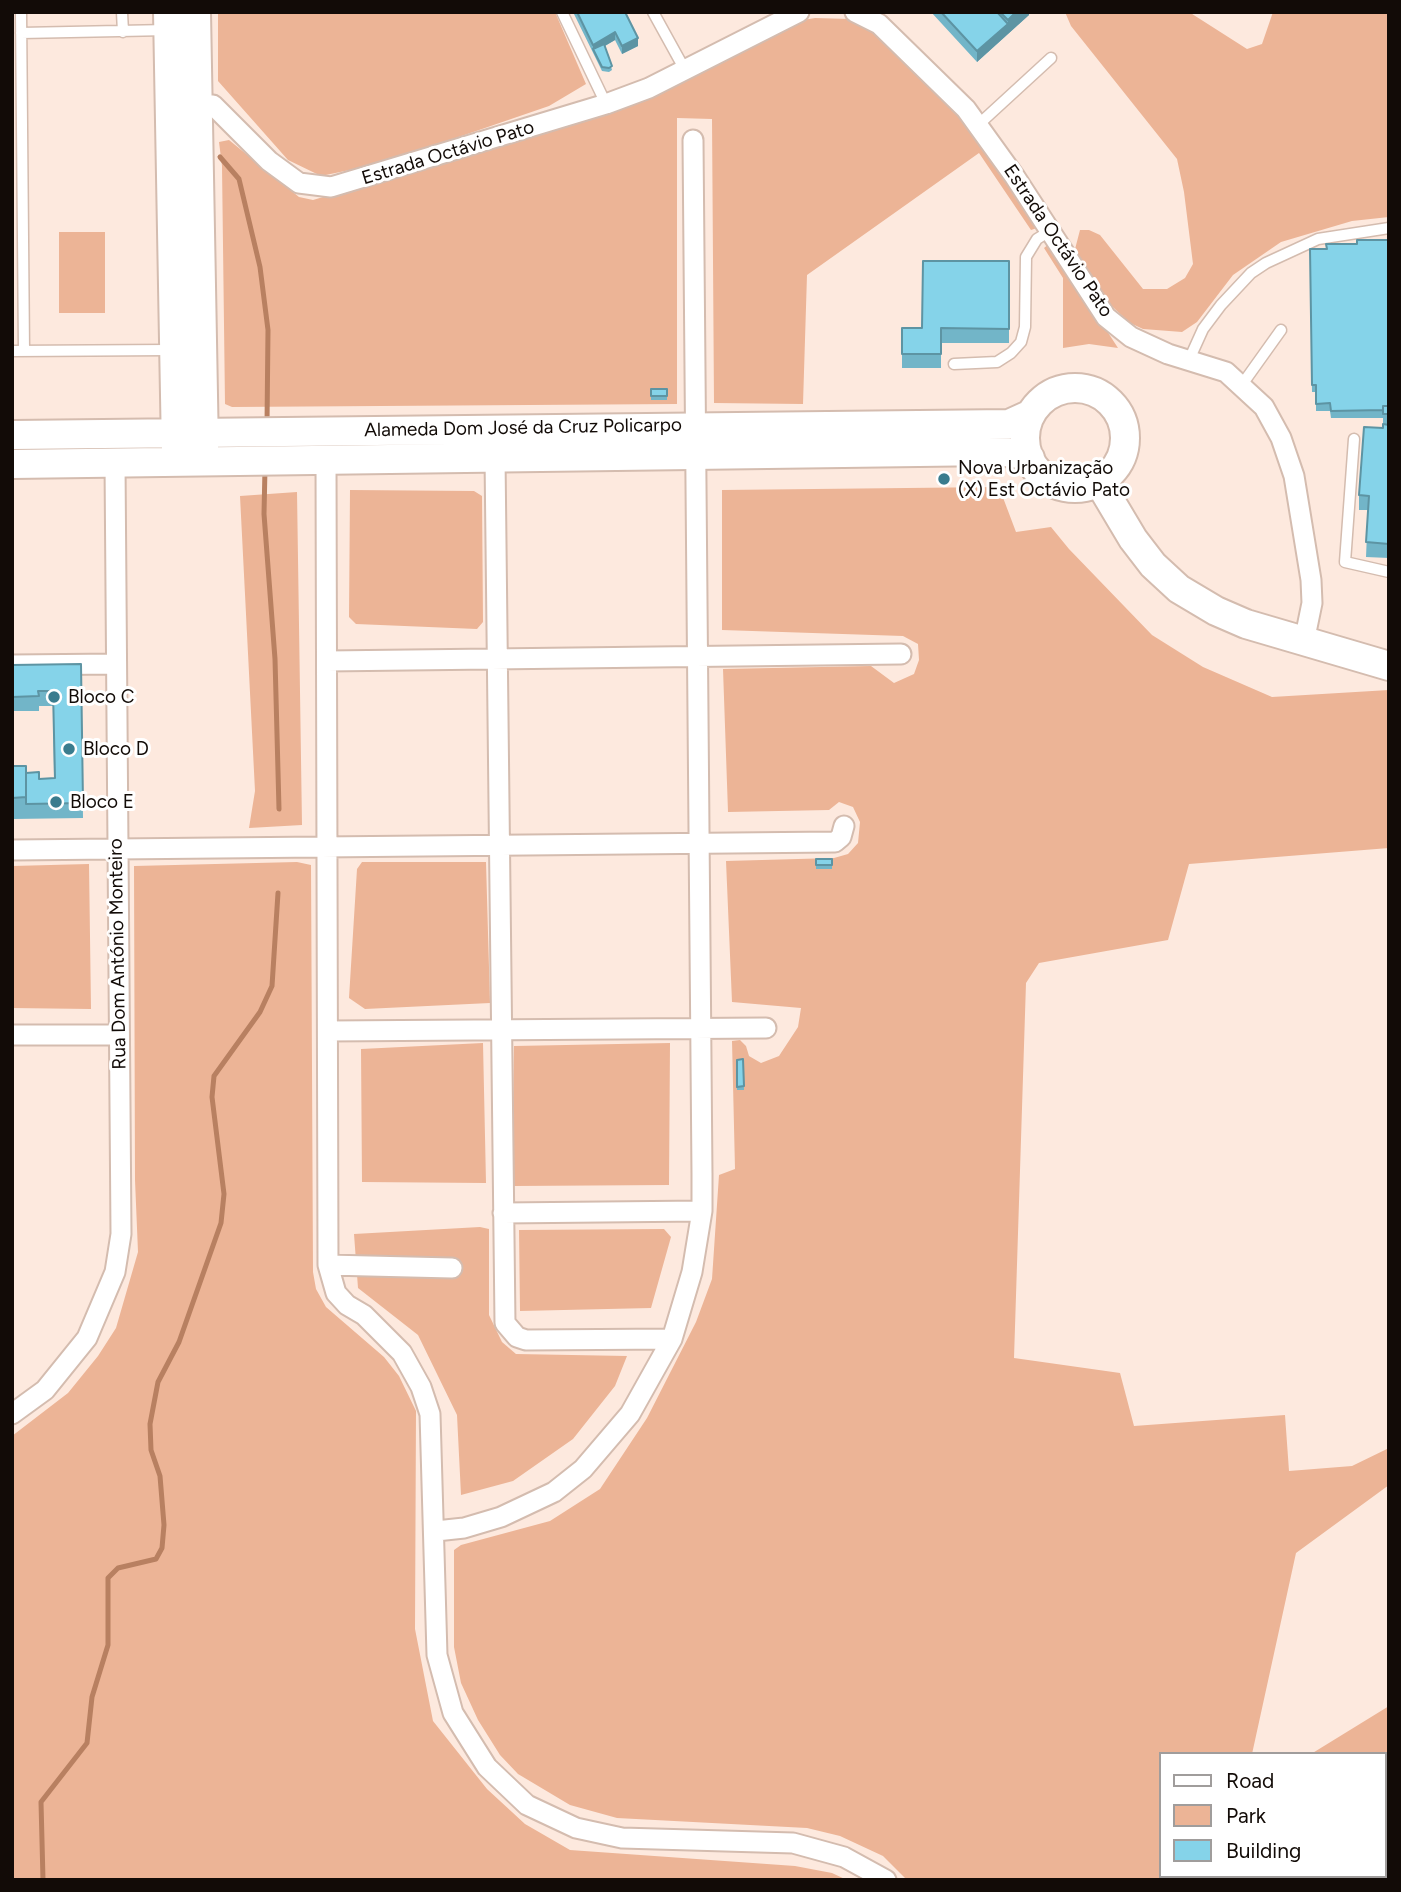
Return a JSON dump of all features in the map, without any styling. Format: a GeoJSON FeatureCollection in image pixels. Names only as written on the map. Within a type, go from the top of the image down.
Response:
{"type":"FeatureCollection","features":[{"type":"Feature","properties":{"kind":"street"},"geometry":{"type":"LineString","coordinates":[[176,463],[189,434],[197,105],[196,12]]}},
{"type":"Feature","properties":{"kind":"street","name":"Estrada Octávio Pato"},"geometry":{"type":"LineString","coordinates":[[197,105],[213,104],[269,161],[299,183],[331,187],[606,104],[685,70],[799,12]]}},
{"type":"Feature","properties":{"kind":"street","name":"Estrada Octávio Pato"},"geometry":{"type":"LineString","coordinates":[[855,12],[879,24],[978,125],[1106,317],[1131,337],[1226,372],[1264,407],[1281,438],[1294,476],[1311,580],[1312,603],[1304,642]]}},
{"type":"Feature","properties":{"kind":"street"},"geometry":{"type":"LineString","coordinates":[[168,21],[174,350],[189,434],[204,462]]}},
{"type":"Feature","properties":{"kind":"street"},"geometry":{"type":"LineString","coordinates":[[436,1531],[464,1528],[501,1517],[555,1492],[583,1469],[630,1414],[672,1339],[692,1272],[702,1210],[700,658],[693,140]]}},
{"type":"Feature","properties":{"kind":"street"},"geometry":{"type":"LineString","coordinates":[[1074,388],[1095,392],[1113,405],[1124,424],[1125,447],[1116,467],[1100,482],[1088,487],[1065,487],[1044,477],[1030,458],[1025,435],[1031,414],[1054,393],[1074,388]]}},
{"type":"Feature","properties":{"kind":"street","name":"Alameda Dom José da Cruz Policarpo"},"geometry":{"type":"LineString","coordinates":[[12,435],[696,425],[837,427],[1009,424],[1031,414]]}},
{"type":"Feature","properties":{"kind":"street","name":"Alameda Dom José da Cruz Policarpo"},"geometry":{"type":"LineString","coordinates":[[12,464],[994,451],[1016,453],[1030,458]]}},
{"type":"Feature","properties":{"kind":"street"},"geometry":{"type":"LineString","coordinates":[[495,457],[505,1323],[517,1338],[672,1339]]}},
{"type":"Feature","properties":{"kind":"street"},"geometry":{"type":"LineString","coordinates":[[326,460],[328,1265],[336,1293],[347,1305],[364,1315],[402,1353],[421,1387],[430,1415],[436,1531],[437,1655],[453,1713],[486,1767],[527,1805],[576,1828],[622,1838],[793,1843],[845,1857],[886,1880]]}},
{"type":"Feature","properties":{"kind":"street","name":"Rua Dom António Monteiro"},"geometry":{"type":"LineString","coordinates":[[12,1414],[45,1390],[87,1338],[115,1272],[121,1234],[115,463]]}},
{"type":"Feature","properties":{"kind":"street"},"geometry":{"type":"LineString","coordinates":[[1100,482],[1133,539],[1153,565],[1179,589],[1216,611],[1304,642],[1389,666]]}},
{"type":"Feature","properties":{"kind":"street"},"geometry":{"type":"LineString","coordinates":[[327,661],[901,654]]}},
{"type":"Feature","properties":{"kind":"street"},"geometry":{"type":"LineString","coordinates":[[12,665],[116,664]]}},
{"type":"Feature","properties":{"kind":"street"},"geometry":{"type":"LineString","coordinates":[[12,850],[835,842],[841,837],[844,826]]}},
{"type":"Feature","properties":{"kind":"street"},"geometry":{"type":"LineString","coordinates":[[328,1031],[700,1026],[766,1028]]}},
{"type":"Feature","properties":{"kind":"street"},"geometry":{"type":"LineString","coordinates":[[12,1035],[118,1035]]}},
{"type":"Feature","properties":{"kind":"street"},"geometry":{"type":"LineString","coordinates":[[503,1213],[702,1210]]}},
{"type":"Feature","properties":{"kind":"street"},"geometry":{"type":"LineString","coordinates":[[328,1265],[452,1268]]}},
{"type":"Feature","properties":{"kind":"lane"},"geometry":{"type":"LineString","coordinates":[[21,12],[24,351]]}},
{"type":"Feature","properties":{"kind":"lane"},"geometry":{"type":"LineString","coordinates":[[122,12],[122,32]]}},
{"type":"Feature","properties":{"kind":"lane"},"geometry":{"type":"LineString","coordinates":[[562,12],[606,104]]}},
{"type":"Feature","properties":{"kind":"lane"},"geometry":{"type":"LineString","coordinates":[[653,12],[685,70]]}},
{"type":"Feature","properties":{"kind":"lane"},"geometry":{"type":"LineString","coordinates":[[21,33],[122,32],[168,21]]}},
{"type":"Feature","properties":{"kind":"lane"},"geometry":{"type":"LineString","coordinates":[[978,125],[1051,58]]}},
{"type":"Feature","properties":{"kind":"lane"},"geometry":{"type":"LineString","coordinates":[[1189,360],[1203,329],[1221,305],[1266,263],[1318,239],[1389,228]]}},
{"type":"Feature","properties":{"kind":"lane"},"geometry":{"type":"LineString","coordinates":[[954,363],[997,362],[1021,342],[1025,327],[1026,257],[1038,239],[1050,231]]}},
{"type":"Feature","properties":{"kind":"lane"},"geometry":{"type":"LineString","coordinates":[[1241,386],[1281,330]]}},
{"type":"Feature","properties":{"kind":"lane"},"geometry":{"type":"LineString","coordinates":[[12,351],[174,350]]}},
{"type":"Feature","properties":{"kind":"lane"},"geometry":{"type":"LineString","coordinates":[[1354,439],[1345,562],[1389,572]]}},
{"type":"Feature","properties":{"kind":"green space"},"geometry":{"type":"Polygon","coordinates":[[[218,12],[555,12],[586,84],[549,106],[383,163],[321,176],[288,160],[218,81],[218,12]]]}},
{"type":"Feature","properties":{"kind":"green space"},"geometry":{"type":"Polygon","coordinates":[[[1065,12],[1189,12],[1247,49],[1262,44],[1273,12],[1389,12],[1389,217],[1352,221],[1281,242],[1233,275],[1197,322],[1182,332],[1143,329],[1130,323],[1103,298],[1074,253],[1080,230],[1089,230],[1100,235],[1143,289],[1167,289],[1185,278],[1193,264],[1184,192],[1177,159],[1071,26],[1065,12]]]}},
{"type":"Feature","properties":{"kind":"green space"},"geometry":{"type":"Polygon","coordinates":[[[815,18],[850,19],[867,23],[946,98],[977,136],[1037,228],[1031,230],[979,153],[807,275],[803,404],[714,403],[712,119],[677,118],[677,404],[232,407],[225,404],[222,166],[219,142],[229,140],[299,197],[313,200],[605,113],[797,21],[815,18]]]}},
{"type":"Feature","properties":{"kind":"green space"},"geometry":{"type":"Polygon","coordinates":[[[59,232],[105,232],[105,313],[59,313],[59,232]]]}},
{"type":"Feature","properties":{"kind":"green space"},"geometry":{"type":"Polygon","coordinates":[[[1050,243],[1118,348],[1089,344],[1063,348],[1063,278],[1044,248],[1050,243]]]}},
{"type":"Feature","properties":{"kind":"green space"},"geometry":{"type":"Polygon","coordinates":[[[999,487],[1016,532],[1051,527],[1152,635],[1203,667],[1272,697],[1389,690],[1389,848],[1189,864],[1168,940],[1039,963],[1026,983],[1014,1358],[1120,1373],[1134,1426],[1285,1415],[1289,1471],[1352,1466],[1389,1448],[1389,1485],[1296,1553],[1252,1752],[1160,1752],[1160,1878],[1387,1878],[1387,1752],[1314,1752],[1389,1706],[1389,1880],[907,1880],[883,1856],[840,1836],[807,1828],[617,1818],[570,1805],[518,1774],[500,1755],[478,1720],[461,1683],[454,1647],[454,1550],[461,1545],[550,1521],[600,1489],[647,1418],[696,1322],[712,1279],[719,1175],[735,1169],[732,1041],[740,1040],[746,1046],[749,1056],[761,1063],[779,1056],[798,1027],[801,1008],[732,1002],[726,861],[834,858],[848,854],[858,843],[860,822],[853,807],[839,802],[829,810],[728,812],[723,669],[871,666],[894,683],[914,674],[919,660],[918,644],[903,636],[722,630],[722,490],[999,487]]]}},
{"type":"Feature","properties":{"kind":"green space"},"geometry":{"type":"Polygon","coordinates":[[[350,490],[474,491],[482,496],[483,622],[477,629],[356,624],[349,617],[350,490]]]}},
{"type":"Feature","properties":{"kind":"green space"},"geometry":{"type":"Polygon","coordinates":[[[297,492],[302,825],[249,828],[255,791],[240,496],[297,492]]]}},
{"type":"Feature","properties":{"kind":"green space"},"geometry":{"type":"Polygon","coordinates":[[[297,862],[311,865],[313,1272],[316,1289],[326,1307],[384,1357],[399,1376],[416,1411],[415,1629],[433,1721],[487,1789],[525,1824],[570,1850],[795,1866],[832,1873],[847,1880],[12,1880],[12,1436],[68,1393],[98,1356],[116,1328],[138,1252],[135,1180],[134,866],[297,862]]]}},
{"type":"Feature","properties":{"kind":"green space"},"geometry":{"type":"Polygon","coordinates":[[[362,862],[486,862],[490,1003],[365,1009],[349,998],[357,869],[362,862]]]}},
{"type":"Feature","properties":{"kind":"green space"},"geometry":{"type":"Polygon","coordinates":[[[89,864],[91,1009],[12,1008],[12,866],[89,864]]]}},
{"type":"Feature","properties":{"kind":"green space"},"geometry":{"type":"Polygon","coordinates":[[[483,1043],[486,1183],[362,1182],[361,1049],[483,1043]]]}},
{"type":"Feature","properties":{"kind":"green space"},"geometry":{"type":"Polygon","coordinates":[[[670,1043],[669,1185],[512,1186],[514,1046],[670,1043]]]}},
{"type":"Feature","properties":{"kind":"green space"},"geometry":{"type":"Polygon","coordinates":[[[480,1227],[489,1229],[489,1315],[502,1342],[516,1354],[627,1356],[615,1386],[573,1439],[513,1481],[461,1495],[457,1415],[418,1335],[358,1288],[354,1234],[480,1227]]]}},
{"type":"Feature","properties":{"kind":"green space"},"geometry":{"type":"Polygon","coordinates":[[[664,1229],[671,1237],[651,1308],[520,1311],[519,1230],[664,1229]]]}},
{"type":"Feature","properties":{"kind":"building"},"geometry":{"type":"Polygon","coordinates":[[[577,12],[625,12],[638,38],[622,46],[615,32],[593,45],[577,12]]]}},
{"type":"Feature","properties":{"kind":"building"},"geometry":{"type":"Polygon","coordinates":[[[941,12],[997,12],[1008,24],[977,51],[941,12]]]}},
{"type":"Feature","properties":{"kind":"building"},"geometry":{"type":"Polygon","coordinates":[[[1000,12],[1016,12],[1008,20],[1000,12]]]}},
{"type":"Feature","properties":{"kind":"building"},"geometry":{"type":"Polygon","coordinates":[[[604,44],[612,66],[609,68],[602,67],[593,49],[604,44]]]}},
{"type":"Feature","properties":{"kind":"building"},"geometry":{"type":"Polygon","coordinates":[[[1357,240],[1389,240],[1389,406],[1383,406],[1383,410],[1331,411],[1330,403],[1316,404],[1316,385],[1312,385],[1310,249],[1327,249],[1326,244],[1357,244],[1357,240]]]}},
{"type":"Feature","properties":{"kind":"building"},"geometry":{"type":"Polygon","coordinates":[[[923,261],[1009,261],[1009,329],[941,328],[941,354],[902,354],[902,328],[922,328],[923,261]]]}},
{"type":"Feature","properties":{"kind":"building"},"geometry":{"type":"Polygon","coordinates":[[[651,389],[667,389],[667,396],[651,396],[651,389]]]}},
{"type":"Feature","properties":{"kind":"building"},"geometry":{"type":"Polygon","coordinates":[[[1383,406],[1389,406],[1389,414],[1383,414],[1383,406]]]}},
{"type":"Feature","properties":{"kind":"building"},"geometry":{"type":"Polygon","coordinates":[[[1383,424],[1389,425],[1389,544],[1366,542],[1369,496],[1359,495],[1364,427],[1383,428],[1383,424]]]}},
{"type":"Feature","properties":{"kind":"building"},"geometry":{"type":"Polygon","coordinates":[[[81,664],[83,803],[26,804],[26,773],[39,772],[39,779],[55,778],[53,691],[38,691],[39,696],[12,697],[12,665],[81,664]]]}},
{"type":"Feature","properties":{"kind":"building"},"geometry":{"type":"Polygon","coordinates":[[[12,766],[26,766],[26,797],[12,798],[12,766]]]}},
{"type":"Feature","properties":{"kind":"building"},"geometry":{"type":"Polygon","coordinates":[[[816,859],[832,859],[832,865],[816,865],[816,859]]]}},
{"type":"Feature","properties":{"kind":"building"},"geometry":{"type":"Polygon","coordinates":[[[743,1059],[744,1086],[737,1087],[737,1060],[743,1059]]]}},
{"type":"Feature","properties":{"kind":"waterway"},"geometry":{"type":"LineString","coordinates":[[220,157],[239,179],[260,267],[268,330],[267,424]]}},
{"type":"Feature","properties":{"kind":"waterway"},"geometry":{"type":"LineString","coordinates":[[265,468],[264,514],[275,659],[279,809]]}},
{"type":"Feature","properties":{"kind":"waterway"},"geometry":{"type":"LineString","coordinates":[[43,1880],[41,1802],[87,1743],[92,1697],[108,1645],[108,1578],[118,1568],[156,1559],[162,1548],[164,1525],[160,1476],[151,1450],[150,1424],[158,1382],[179,1342],[221,1223],[224,1194],[212,1097],[214,1076],[260,1012],[272,986],[278,893]]}},
{"type":"Feature","properties":{"kind":"place","name":"Nova Urbanização (X) Est Octávio Pato"},"geometry":{"type":"Point","coordinates":[944,479]}},
{"type":"Feature","properties":{"kind":"place","name":"Bloco C"},"geometry":{"type":"Point","coordinates":[54,697]}},
{"type":"Feature","properties":{"kind":"place","name":"Bloco D"},"geometry":{"type":"Point","coordinates":[69,749]}},
{"type":"Feature","properties":{"kind":"place","name":"Bloco E"},"geometry":{"type":"Point","coordinates":[56,802]}}]}
